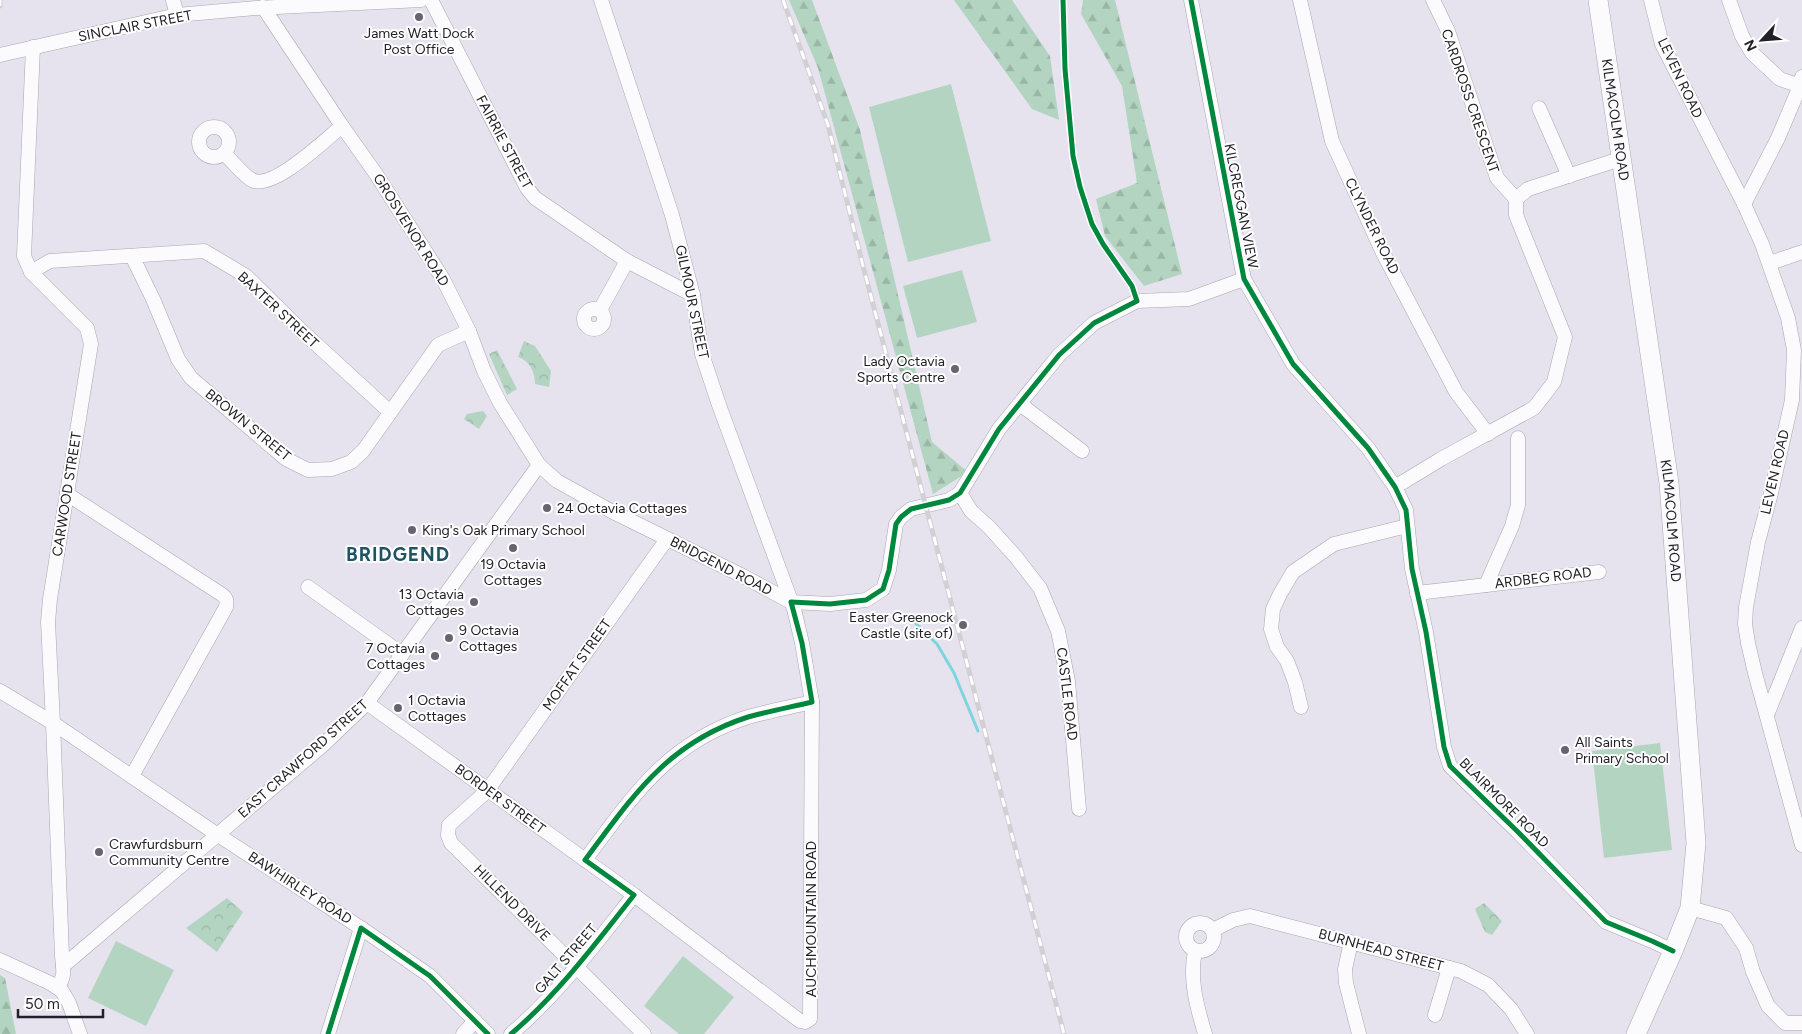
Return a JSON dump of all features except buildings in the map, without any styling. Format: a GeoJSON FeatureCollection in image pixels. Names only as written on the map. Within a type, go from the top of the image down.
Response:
{"type":"FeatureCollection","features":[{"type":"Feature","properties":{"kind":"main road","name":"KILMACOLM ROAD"},"geometry":{"type":"LineString","coordinates":[[1598,0],[1669,483],[1696,843],[1690,908],[1637,1034]]}},
{"type":"Feature","properties":{"kind":"street"},"geometry":{"type":"LineString","coordinates":[[173,0],[177,15]]}},
{"type":"Feature","properties":{"kind":"street","name":"SINCLAIR STREET"},"geometry":{"type":"LineString","coordinates":[[0,55],[177,15],[258,5],[421,0]]}},
{"type":"Feature","properties":{"kind":"street","name":"FAIRRIE STREET"},"geometry":{"type":"LineString","coordinates":[[431,0],[527,188],[536,198],[627,261],[692,295]]}},
{"type":"Feature","properties":{"kind":"street","name":"GILMOUR STREET"},"geometry":{"type":"LineString","coordinates":[[601,0],[672,215],[692,295],[702,354],[791,602]]}},
{"type":"Feature","properties":{"kind":"street","name":"KILCREGGAN VIEW"},"geometry":{"type":"LineString","coordinates":[[1191,0],[1244,279],[1293,364],[1368,448],[1396,488]]}},
{"type":"Feature","properties":{"kind":"street","name":"CLYNDER ROAD"},"geometry":{"type":"LineString","coordinates":[[1300,0],[1332,141],[1383,253],[1456,392],[1488,434]]}},
{"type":"Feature","properties":{"kind":"street","name":"CARDROSS CRESCENT"},"geometry":{"type":"LineString","coordinates":[[1433,0],[1448,31],[1497,178],[1516,199]]}},
{"type":"Feature","properties":{"kind":"street","name":"LEVEN ROAD"},"geometry":{"type":"LineString","coordinates":[[1651,0],[1662,44],[1744,204],[1770,263],[1788,318],[1794,350],[1795,364],[1792,400],[1758,542],[1746,607],[1745,624],[1748,642],[1802,845]]}},
{"type":"Feature","properties":{"kind":"street"},"geometry":{"type":"LineString","coordinates":[[1729,0],[1742,36],[1752,52],[1780,80],[1801,82],[1778,138],[1744,204]]}},
{"type":"Feature","properties":{"kind":"street","name":"GROSVENOR ROAD"},"geometry":{"type":"LineString","coordinates":[[258,5],[376,174],[443,279],[469,331],[484,371],[500,403],[539,465]]}},
{"type":"Feature","properties":{"kind":"street","name":"CARWOOD STREET"},"geometry":{"type":"LineString","coordinates":[[33,47],[24,256],[31,272],[88,328],[91,351],[48,610],[64,978],[60,989]]}},
{"type":"Feature","properties":{"kind":"street"},"geometry":{"type":"LineString","coordinates":[[1539,108],[1569,176]]}},
{"type":"Feature","properties":{"kind":"street"},"geometry":{"type":"LineString","coordinates":[[224,153],[252,180],[262,182],[272,179],[287,170],[342,126]]}},
{"type":"Feature","properties":{"kind":"street"},"geometry":{"type":"LineString","coordinates":[[1396,488],[1441,459],[1534,408],[1554,382],[1566,337],[1516,215],[1516,199],[1528,189],[1620,159]]}},
{"type":"Feature","properties":{"kind":"street","name":"BAXTER STREET"},"geometry":{"type":"LineString","coordinates":[[31,272],[50,261],[204,251],[246,276],[304,333],[390,412]]}},
{"type":"Feature","properties":{"kind":"street"},"geometry":{"type":"LineString","coordinates":[[1770,263],[1802,252]]}},
{"type":"Feature","properties":{"kind":"street","name":"BROWN STREET"},"geometry":{"type":"LineString","coordinates":[[132,256],[153,298],[178,359],[191,378],[286,460],[308,470],[332,469],[351,462],[363,450],[438,344],[469,331]]}},
{"type":"Feature","properties":{"kind":"street"},"geometry":{"type":"LineString","coordinates":[[600,310],[627,261]]}},
{"type":"Feature","properties":{"kind":"street"},"geometry":{"type":"LineString","coordinates":[[960,492],[1000,429],[1059,356],[1094,323],[1138,301],[1189,299],[1244,279]]}},
{"type":"Feature","properties":{"kind":"street"},"geometry":{"type":"LineString","coordinates":[[1020,404],[1082,451]]}},
{"type":"Feature","properties":{"kind":"street","name":"ARDBEG ROAD"},"geometry":{"type":"LineString","coordinates":[[1486,585],[1512,526],[1518,505],[1518,438]]}},
{"type":"Feature","properties":{"kind":"street","name":"BRIDGEND ROAD"},"geometry":{"type":"LineString","coordinates":[[539,465],[557,481],[791,602],[830,604],[866,600],[883,589],[889,570],[896,524],[901,517],[911,509],[949,500],[960,492]]}},
{"type":"Feature","properties":{"kind":"street","name":"EAST CRAWFORD STREET"},"geometry":{"type":"LineString","coordinates":[[63,966],[323,745],[367,703],[539,465]]}},
{"type":"Feature","properties":{"kind":"street","name":"BLAIRMORE ROAD"},"geometry":{"type":"LineString","coordinates":[[1396,488],[1406,510],[1412,569],[1426,632],[1444,747],[1450,766],[1606,922],[1673,951]]}},
{"type":"Feature","properties":{"kind":"street","name":"CASTLE ROAD"},"geometry":{"type":"LineString","coordinates":[[960,492],[971,511],[1011,551],[1040,588],[1058,631],[1068,681],[1079,809]]}},
{"type":"Feature","properties":{"kind":"street"},"geometry":{"type":"LineString","coordinates":[[67,494],[221,594],[227,601],[226,607],[132,776]]}},
{"type":"Feature","properties":{"kind":"street"},"geometry":{"type":"LineString","coordinates":[[1301,707],[1295,682],[1287,661],[1277,647],[1271,629],[1273,609],[1280,594],[1293,572],[1334,544],[1407,526]]}},
{"type":"Feature","properties":{"kind":"street","name":"MOFFAT STREET"},"geometry":{"type":"LineString","coordinates":[[488,790],[666,539]]}},
{"type":"Feature","properties":{"kind":"street","name":"ARDBEG ROAD"},"geometry":{"type":"LineString","coordinates":[[1418,593],[1599,572]]}},
{"type":"Feature","properties":{"kind":"street"},"geometry":{"type":"LineString","coordinates":[[308,587],[402,654]]}},
{"type":"Feature","properties":{"kind":"street","name":"AUCHMOUNTAIN ROAD"},"geometry":{"type":"LineString","coordinates":[[634,895],[800,1021],[805,1022],[810,1019],[812,702],[802,643],[791,602]]}},
{"type":"Feature","properties":{"kind":"street"},"geometry":{"type":"LineString","coordinates":[[1767,714],[1802,628]]}},
{"type":"Feature","properties":{"kind":"street","name":"BAWHIRLEY ROAD"},"geometry":{"type":"LineString","coordinates":[[0,691],[53,723],[430,976],[488,1034]]}},
{"type":"Feature","properties":{"kind":"street"},"geometry":{"type":"LineString","coordinates":[[585,860],[637,791],[666,762],[692,743],[718,729],[748,717],[812,702]]}},
{"type":"Feature","properties":{"kind":"street","name":"BORDER STREET"},"geometry":{"type":"LineString","coordinates":[[367,703],[634,895]]}},
{"type":"Feature","properties":{"kind":"street","name":"HILLEND DRIVE"},"geometry":{"type":"LineString","coordinates":[[488,790],[449,826],[448,835],[451,843],[644,1034]]}},
{"type":"Feature","properties":{"kind":"street","name":"GALT STREET"},"geometry":{"type":"LineString","coordinates":[[511,1034],[576,967],[634,895]]}},
{"type":"Feature","properties":{"kind":"street"},"geometry":{"type":"LineString","coordinates":[[1690,908],[1726,918],[1746,948],[1753,972],[1768,1006],[1785,1023],[1802,1023]]}},
{"type":"Feature","properties":{"kind":"street","name":"BURNHEAD STREET"},"geometry":{"type":"LineString","coordinates":[[1212,930],[1233,920],[1250,916],[1461,971],[1488,985],[1511,1009],[1527,1034]]}},
{"type":"Feature","properties":{"kind":"street"},"geometry":{"type":"LineString","coordinates":[[1196,923],[1209,926],[1214,940],[1210,948],[1205,951],[1195,951],[1191,949],[1186,941],[1186,932],[1196,923]]}},
{"type":"Feature","properties":{"kind":"street"},"geometry":{"type":"LineString","coordinates":[[328,1034],[361,928]]}},
{"type":"Feature","properties":{"kind":"street"},"geometry":{"type":"LineString","coordinates":[[1351,942],[1345,969],[1346,983],[1359,1034]]}},
{"type":"Feature","properties":{"kind":"street"},"geometry":{"type":"LineString","coordinates":[[1195,951],[1193,982],[1205,1034]]}},
{"type":"Feature","properties":{"kind":"street"},"geometry":{"type":"LineString","coordinates":[[2,962],[60,989],[69,1003],[80,1034]]}},
{"type":"Feature","properties":{"kind":"street"},"geometry":{"type":"LineString","coordinates":[[1435,1015],[1449,968]]}},
{"type":"Feature","properties":{"kind":"street"},"geometry":{"type":"LineString","coordinates":[[463,1034],[475,1021]]}},
{"type":"Feature","properties":{"kind":"green space"},"geometry":{"type":"Polygon","coordinates":[[[789,0],[812,0],[860,130],[932,442],[968,472],[933,494],[818,68],[789,0]]]}},
{"type":"Feature","properties":{"kind":"green space"},"geometry":{"type":"Polygon","coordinates":[[[954,0],[1012,0],[1050,56],[1059,120],[1032,109],[954,0]]]}},
{"type":"Feature","properties":{"kind":"green space"},"geometry":{"type":"Polygon","coordinates":[[[1083,0],[1115,0],[1182,274],[1144,286],[1105,236],[1096,199],[1137,183],[1122,86],[1081,14],[1083,0]]]}},
{"type":"Feature","properties":{"kind":"green space"},"geometry":{"type":"Polygon","coordinates":[[[951,84],[991,241],[908,262],[869,107],[951,84]]]}},
{"type":"Feature","properties":{"kind":"green space"},"geometry":{"type":"Polygon","coordinates":[[[962,270],[977,322],[917,338],[903,286],[962,270]]]}},
{"type":"Feature","properties":{"kind":"green space"},"geometry":{"type":"Polygon","coordinates":[[[524,341],[535,346],[551,371],[549,387],[535,384],[531,368],[526,361],[518,357],[524,341]]]}},
{"type":"Feature","properties":{"kind":"green space"},"geometry":{"type":"Polygon","coordinates":[[[497,350],[517,389],[507,395],[489,354],[497,350]]]}},
{"type":"Feature","properties":{"kind":"green space"},"geometry":{"type":"Polygon","coordinates":[[[483,411],[487,416],[479,429],[464,419],[467,414],[483,411]]]}},
{"type":"Feature","properties":{"kind":"green space"},"geometry":{"type":"Polygon","coordinates":[[[1660,743],[1672,850],[1604,858],[1592,751],[1660,743]]]}},
{"type":"Feature","properties":{"kind":"green space"},"geometry":{"type":"Polygon","coordinates":[[[227,898],[243,912],[217,952],[186,928],[227,898]]]}},
{"type":"Feature","properties":{"kind":"green space"},"geometry":{"type":"Polygon","coordinates":[[[1484,903],[1502,921],[1492,935],[1485,932],[1475,909],[1484,903]]]}},
{"type":"Feature","properties":{"kind":"green space"},"geometry":{"type":"Polygon","coordinates":[[[116,941],[174,970],[146,1026],[88,998],[116,941]]]}},
{"type":"Feature","properties":{"kind":"green space"},"geometry":{"type":"Polygon","coordinates":[[[683,956],[734,997],[704,1034],[679,1034],[644,1006],[683,956]]]}},
{"type":"Feature","properties":{"kind":"green space"},"geometry":{"type":"Polygon","coordinates":[[[0,975],[5,978],[16,1034],[0,1034],[0,975]]]}},
{"type":"Feature","properties":{"kind":"waterway"},"geometry":{"type":"LineString","coordinates":[[908,616],[937,644],[954,673],[978,731]]}},
{"type":"Feature","properties":{"kind":"railway"},"geometry":{"type":"LineString","coordinates":[[0,0],[0,6]]}},
{"type":"Feature","properties":{"kind":"railway"},"geometry":{"type":"LineString","coordinates":[[783,0],[828,125],[863,266],[1064,1034]]}},
{"type":"Feature","properties":{"kind":"cycle path"},"geometry":{"type":"LineString","coordinates":[[511,1034],[561,985],[634,895],[585,860],[636,793],[673,757],[695,741],[720,728],[748,717],[812,702],[802,643],[791,602],[830,604],[866,600],[883,589],[889,570],[896,524],[901,517],[911,509],[949,500],[960,493],[999,429],[1059,355],[1094,323],[1137,301],[1132,286],[1103,244],[1092,224],[1080,187],[1073,156],[1065,69],[1063,0]]}},
{"type":"Feature","properties":{"kind":"cycle path"},"geometry":{"type":"LineString","coordinates":[[1191,0],[1244,279],[1293,364],[1368,448],[1395,487],[1406,510],[1412,569],[1426,632],[1444,747],[1450,766],[1606,922],[1673,951]]}},
{"type":"Feature","properties":{"kind":"cycle path"},"geometry":{"type":"LineString","coordinates":[[328,1034],[361,928],[430,976],[488,1034]]}},
{"type":"Feature","properties":{"kind":"place","name":"James Watt Dock Post Office"},"geometry":{"type":"Point","coordinates":[419,17]}},
{"type":"Feature","properties":{"kind":"place","name":"Lady Octavia Sports Centre"},"geometry":{"type":"Point","coordinates":[955,369]}},
{"type":"Feature","properties":{"kind":"place","name":"24 Octavia Cottages"},"geometry":{"type":"Point","coordinates":[547,508]}},
{"type":"Feature","properties":{"kind":"place","name":"King's Oak Primary School"},"geometry":{"type":"Point","coordinates":[412,530]}},
{"type":"Feature","properties":{"kind":"place","name":"19 Octavia Cottages"},"geometry":{"type":"Point","coordinates":[513,548]}},
{"type":"Feature","properties":{"kind":"place","name":"13 Octavia Cottages"},"geometry":{"type":"Point","coordinates":[474,602]}},
{"type":"Feature","properties":{"kind":"place","name":"Easter Greenock Castle (site of)"},"geometry":{"type":"Point","coordinates":[963,625]}},
{"type":"Feature","properties":{"kind":"place","name":"9 Octavia Cottages"},"geometry":{"type":"Point","coordinates":[449,638]}},
{"type":"Feature","properties":{"kind":"place","name":"7 Octavia Cottages"},"geometry":{"type":"Point","coordinates":[435,656]}},
{"type":"Feature","properties":{"kind":"place","name":"1 Octavia Cottages"},"geometry":{"type":"Point","coordinates":[398,708]}},
{"type":"Feature","properties":{"kind":"place","name":"All Saints Primary School"},"geometry":{"type":"Point","coordinates":[1565,750]}},
{"type":"Feature","properties":{"kind":"place","name":"Crawfurdsburn Community Centre"},"geometry":{"type":"Point","coordinates":[99,852]}},
{"type":"Feature","properties":{"kind":"district","name":"BRIDGEND"},"geometry":{"type":"Point","coordinates":[398,554]}}]}
